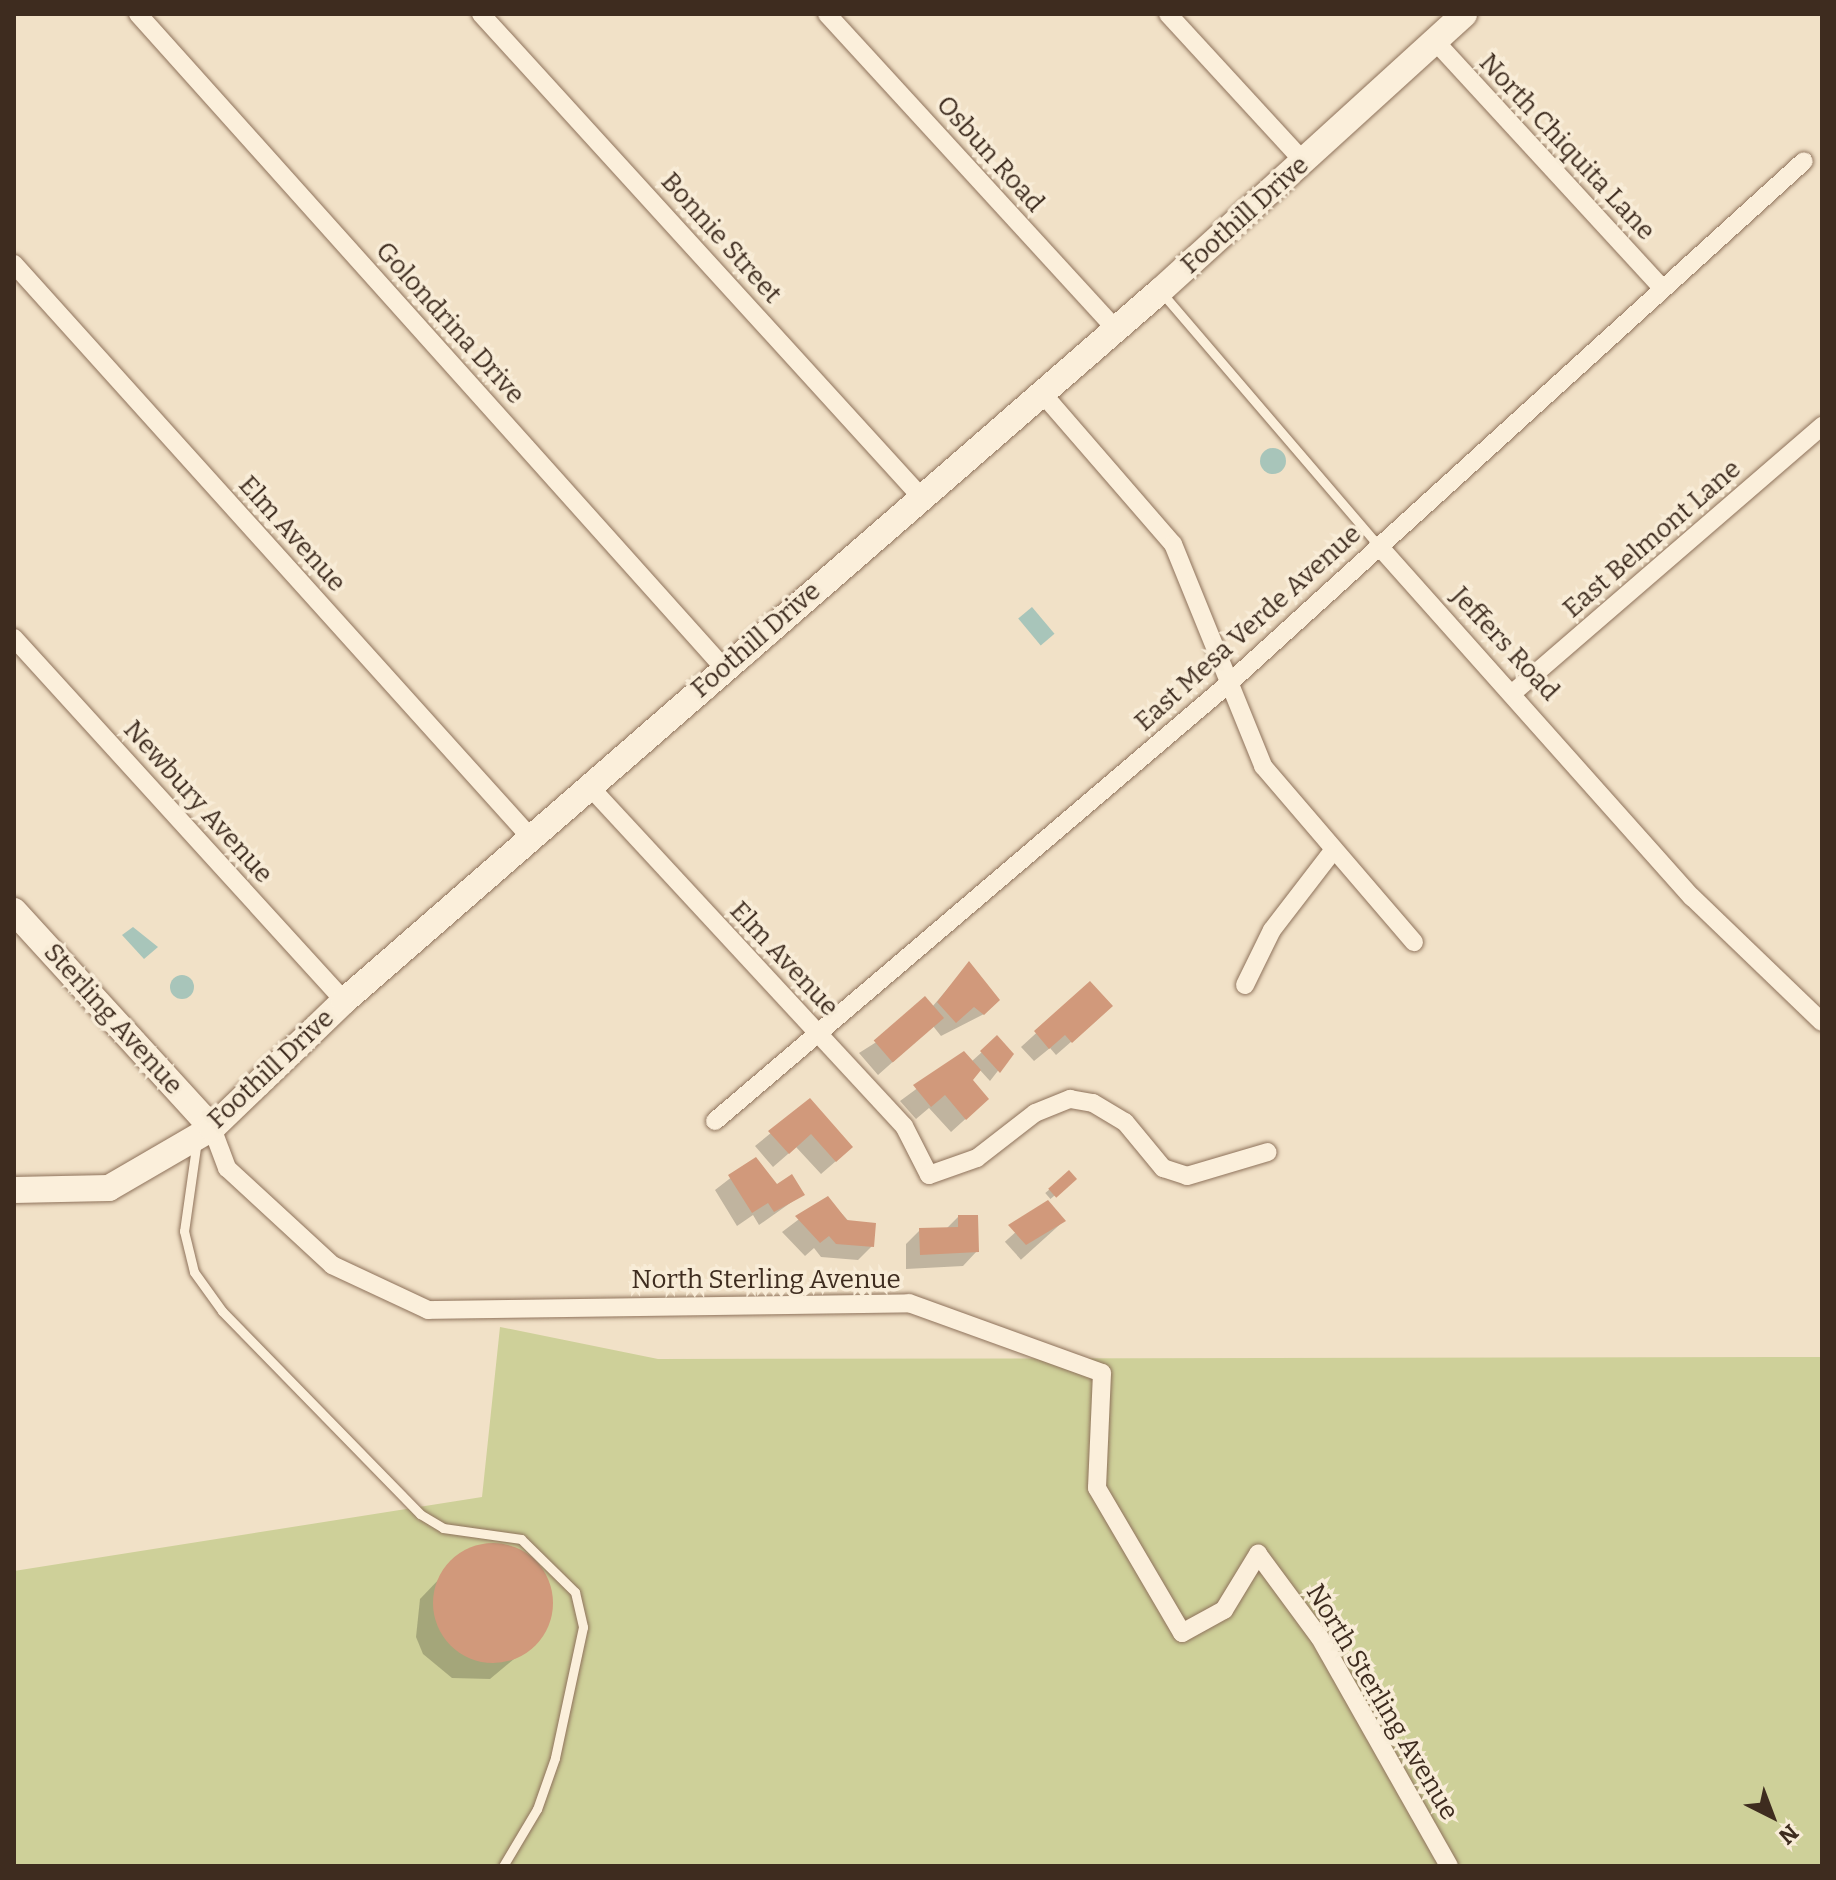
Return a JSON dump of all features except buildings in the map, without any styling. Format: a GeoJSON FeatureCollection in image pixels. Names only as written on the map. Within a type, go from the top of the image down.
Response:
{"type":"FeatureCollection","features":[{"type":"Feature","properties":{"kind":"street","name":"Golondrina Drive"},"geometry":{"type":"LineString","coordinates":[[138,14],[723,667]]}},
{"type":"Feature","properties":{"kind":"street","name":"Bonnie Street"},"geometry":{"type":"LineString","coordinates":[[481,14],[922,498]]}},
{"type":"Feature","properties":{"kind":"street","name":"Osbun Road"},"geometry":{"type":"LineString","coordinates":[[827,14],[1115,328]]}},
{"type":"Feature","properties":{"kind":"street"},"geometry":{"type":"LineString","coordinates":[[1168,14],[1304,162]]}},
{"type":"Feature","properties":{"kind":"street","name":"Foothill Drive"},"geometry":{"type":"LineString","coordinates":[[14,1190],[109,1188],[204,1132],[344,1001],[532,839],[723,667],[1160,291],[1464,14]]}},
{"type":"Feature","properties":{"kind":"street","name":"North Chiquita Lane"},"geometry":{"type":"LineString","coordinates":[[1435,41],[1661,287]]}},
{"type":"Feature","properties":{"kind":"street","name":"East Mesa Verde Avenue"},"geometry":{"type":"LineString","coordinates":[[715,1121],[820,1036],[1227,685],[1661,287],[1804,161]]}},
{"type":"Feature","properties":{"kind":"street","name":"Elm Avenue"},"geometry":{"type":"LineString","coordinates":[[14,264],[532,839]]}},
{"type":"Feature","properties":{"kind":"street"},"geometry":{"type":"LineString","coordinates":[[1042,393],[1173,544],[1227,685],[1263,766],[1332,852],[1414,942]]}},
{"type":"Feature","properties":{"kind":"street","name":"East Belmont Lane"},"geometry":{"type":"LineString","coordinates":[[1515,691],[1822,426]]}},
{"type":"Feature","properties":{"kind":"street","name":"Jeffers Road"},"geometry":{"type":"LineString","coordinates":[[1378,545],[1515,691],[1692,897],[1822,1022]]}},
{"type":"Feature","properties":{"kind":"street","name":"Newbury Avenue"},"geometry":{"type":"LineString","coordinates":[[14,638],[344,1001]]}},
{"type":"Feature","properties":{"kind":"street","name":"Elm Avenue"},"geometry":{"type":"LineString","coordinates":[[590,787],[904,1126],[929,1175],[977,1158],[1035,1113],[1070,1099],[1093,1103],[1125,1122],[1163,1168],[1187,1176],[1268,1152]]}},
{"type":"Feature","properties":{"kind":"street"},"geometry":{"type":"LineString","coordinates":[[1245,985],[1272,930],[1332,852]]}},
{"type":"Feature","properties":{"kind":"street","name":"Sterling Avenue"},"geometry":{"type":"LineString","coordinates":[[14,911],[204,1132]]}},
{"type":"Feature","properties":{"kind":"street","name":"North Sterling Avenue"},"geometry":{"type":"LineString","coordinates":[[204,1132],[227,1168],[332,1265],[428,1310],[909,1303],[1102,1373],[1097,1488],[1182,1633],[1224,1610],[1258,1554],[1320,1638],[1449,1866]]}},
{"type":"Feature","properties":{"kind":"lane","name":"Jeffers Road"},"geometry":{"type":"LineString","coordinates":[[1160,291],[1378,545]]}},
{"type":"Feature","properties":{"kind":"lane"},"geometry":{"type":"LineString","coordinates":[[204,1132],[184,1231],[194,1272],[222,1311],[420,1514],[443,1528],[521,1539],[575,1592],[583,1627],[555,1758],[537,1809],[503,1866]]}},
{"type":"Feature","properties":{"kind":"green space"},"geometry":{"type":"Polygon","coordinates":[[[500,1327],[658,1359],[1822,1357],[1822,1866],[14,1866],[14,1571],[482,1497],[500,1327]]]}},
{"type":"Feature","properties":{"kind":"shaded area"},"geometry":{"type":"Polygon","coordinates":[[[1273,448],[1282,452],[1286,461],[1282,470],[1273,474],[1264,470],[1260,461],[1264,452],[1273,448]]]}},
{"type":"Feature","properties":{"kind":"shaded area"},"geometry":{"type":"Polygon","coordinates":[[[1032,607],[1054,634],[1041,645],[1018,619],[1032,607]]]}},
{"type":"Feature","properties":{"kind":"shaded area"},"geometry":{"type":"Polygon","coordinates":[[[133,927],[158,947],[144,959],[122,935],[133,927]]]}},
{"type":"Feature","properties":{"kind":"shaded area"},"geometry":{"type":"Polygon","coordinates":[[[182,975],[191,978],[194,987],[191,996],[182,999],[173,996],[170,987],[173,978],[182,975]]]}}]}
